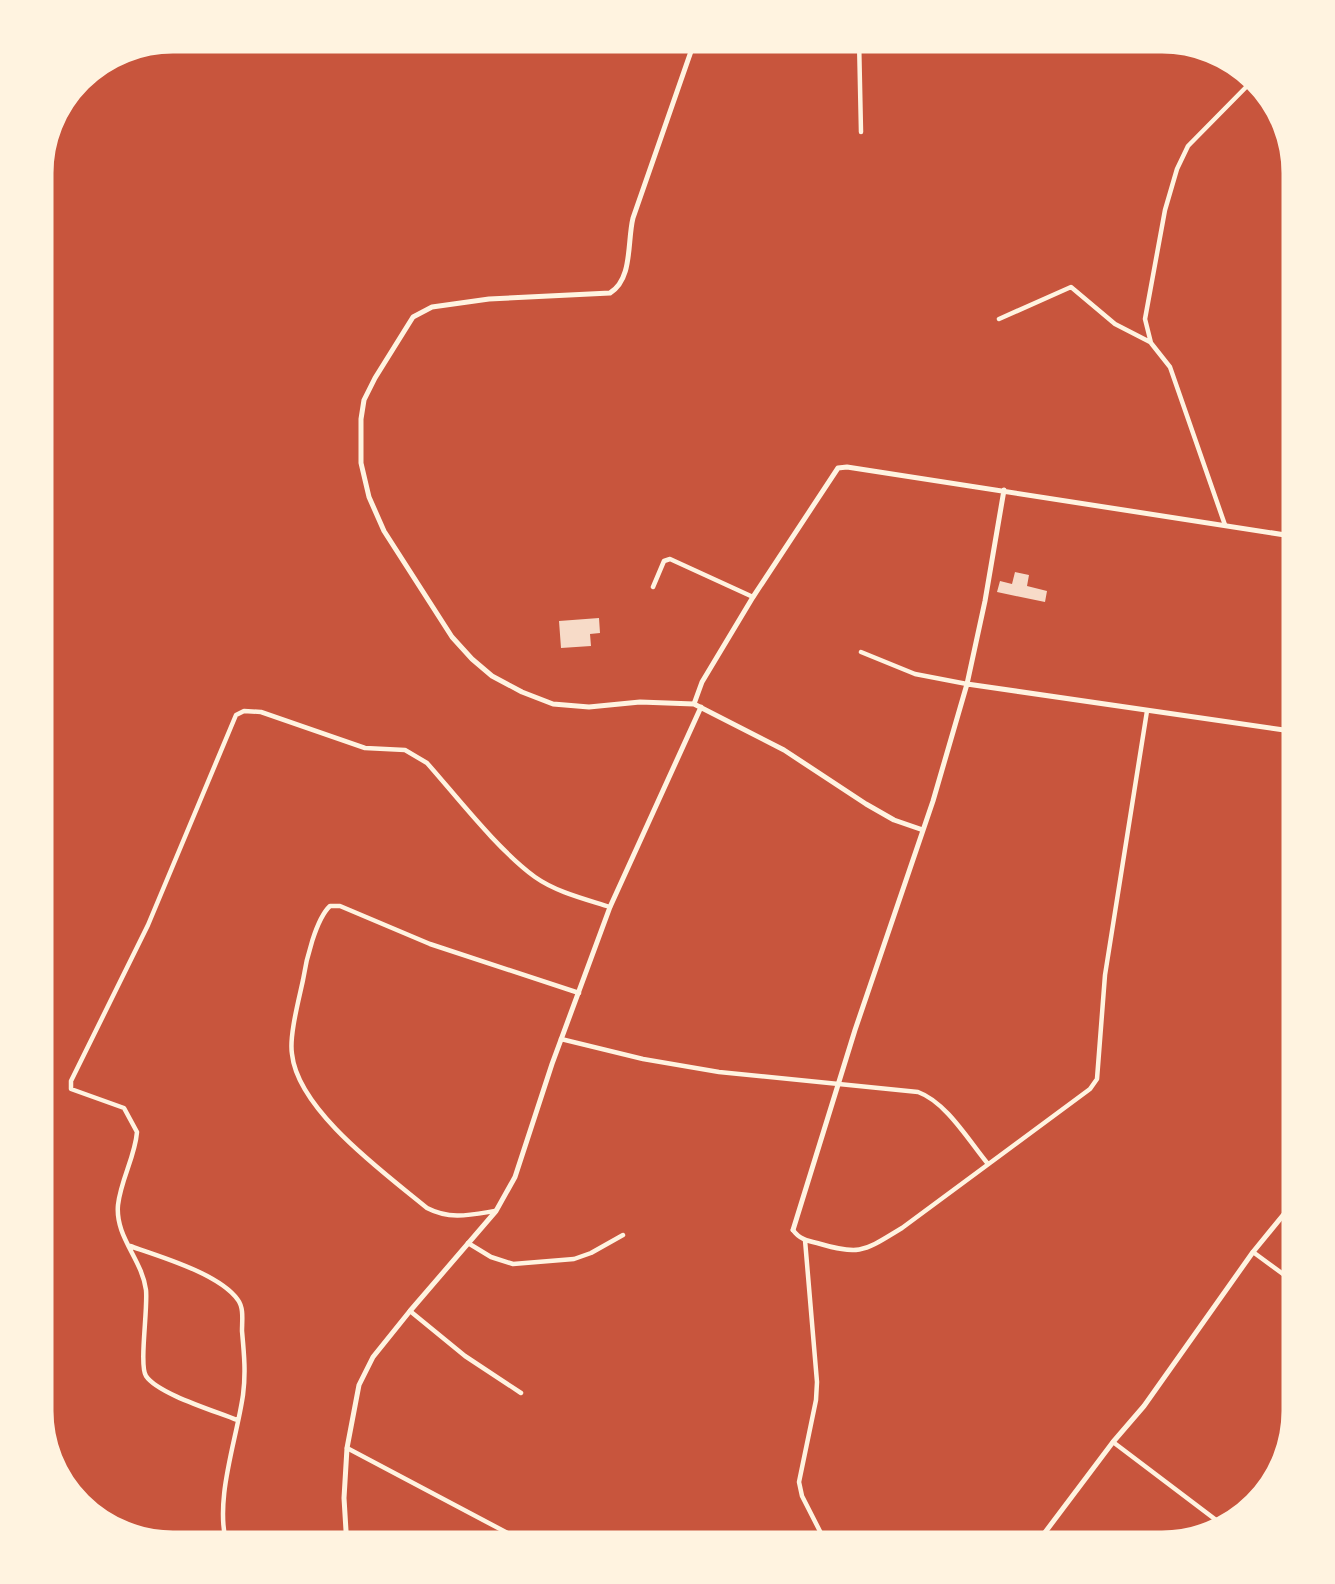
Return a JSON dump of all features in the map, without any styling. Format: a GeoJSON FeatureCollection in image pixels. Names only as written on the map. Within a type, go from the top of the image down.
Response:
{"type":"FeatureCollection","features":[{"type":"Feature","properties":{"kind":"street"},"geometry":{"type":"LineString","coordinates":[[692,49],[633,218],[628,236],[625,277],[620,287],[610,293],[489,299],[432,307],[413,317],[364,400],[361,463],[369,497],[384,531],[452,637],[492,676],[553,704],[589,707],[640,702],[698,706],[784,750],[875,810],[923,830]]}},
{"type":"Feature","properties":{"kind":"street"},"geometry":{"type":"LineString","coordinates":[[859,49],[861,132]]}},
{"type":"Feature","properties":{"kind":"street"},"geometry":{"type":"LineString","coordinates":[[1151,343],[1145,319],[1147,298],[1165,210],[1177,169],[1188,146],[1249,84]]}},
{"type":"Feature","properties":{"kind":"street"},"geometry":{"type":"LineString","coordinates":[[999,318],[1071,287],[1115,324],[1151,343],[1170,367],[1225,525]]}},
{"type":"Feature","properties":{"kind":"street"},"geometry":{"type":"LineString","coordinates":[[346,1535],[344,1498],[347,1448],[359,1385],[373,1357],[496,1211],[515,1177],[561,1039],[610,907],[698,706],[702,682],[753,597],[838,468],[847,467],[1004,490],[1286,535]]}},
{"type":"Feature","properties":{"kind":"street"},"geometry":{"type":"LineString","coordinates":[[1004,490],[985,601],[967,684],[923,830],[838,1083],[793,1230],[805,1240],[855,1252],[874,1245],[902,1228],[1090,1089],[1097,1079],[1105,975],[1147,711]]}},
{"type":"Feature","properties":{"kind":"street"},"geometry":{"type":"LineString","coordinates":[[653,587],[664,561],[670,559],[753,597]]}},
{"type":"Feature","properties":{"kind":"street"},"geometry":{"type":"LineString","coordinates":[[861,652],[915,674],[967,684],[1286,730]]}},
{"type":"Feature","properties":{"kind":"street"},"geometry":{"type":"LineString","coordinates":[[237,1420],[165,1391],[147,1378],[143,1352],[147,1318],[143,1274],[120,1231],[118,1206],[137,1132],[124,1108],[71,1090],[71,1081],[148,925],[236,715],[244,711],[261,712],[365,748],[405,750],[417,756],[427,763],[510,855],[536,878],[575,896],[610,907]]}},
{"type":"Feature","properties":{"kind":"street"},"geometry":{"type":"LineString","coordinates":[[496,1211],[455,1217],[441,1216],[350,1143],[319,1113],[300,1079],[291,1054],[304,970],[323,913],[330,906],[340,906],[430,944],[579,993]]}},
{"type":"Feature","properties":{"kind":"street"},"geometry":{"type":"LineString","coordinates":[[561,1039],[678,1066],[918,1092],[930,1096],[940,1105],[988,1164]]}},
{"type":"Feature","properties":{"kind":"street"},"geometry":{"type":"LineString","coordinates":[[1043,1535],[1113,1442],[1144,1406],[1253,1252],[1286,1212]]}},
{"type":"Feature","properties":{"kind":"street"},"geometry":{"type":"LineString","coordinates":[[468,1243],[491,1257],[513,1264],[575,1259],[623,1235]]}},
{"type":"Feature","properties":{"kind":"street"},"geometry":{"type":"LineString","coordinates":[[805,1240],[817,1382],[816,1400],[799,1482],[802,1496],[822,1535]]}},
{"type":"Feature","properties":{"kind":"street"},"geometry":{"type":"LineString","coordinates":[[127,1245],[185,1265],[220,1285],[242,1305],[245,1369],[222,1510],[224,1535]]}},
{"type":"Feature","properties":{"kind":"street"},"geometry":{"type":"LineString","coordinates":[[1253,1252],[1286,1276]]}},
{"type":"Feature","properties":{"kind":"street"},"geometry":{"type":"LineString","coordinates":[[410,1311],[465,1356],[521,1393]]}},
{"type":"Feature","properties":{"kind":"street"},"geometry":{"type":"LineString","coordinates":[[1113,1442],[1217,1522]]}},
{"type":"Feature","properties":{"kind":"street"},"geometry":{"type":"LineString","coordinates":[[347,1448],[511,1535]]}},
{"type":"Feature","properties":{"kind":"building"},"geometry":{"type":"Polygon","coordinates":[[[1015,572],[1029,575],[1027,586],[1047,591],[1045,602],[997,592],[1000,581],[1012,584],[1015,572]]]}},
{"type":"Feature","properties":{"kind":"building"},"geometry":{"type":"Polygon","coordinates":[[[599,618],[600,633],[590,634],[591,646],[561,648],[559,621],[599,618]]]}}]}
